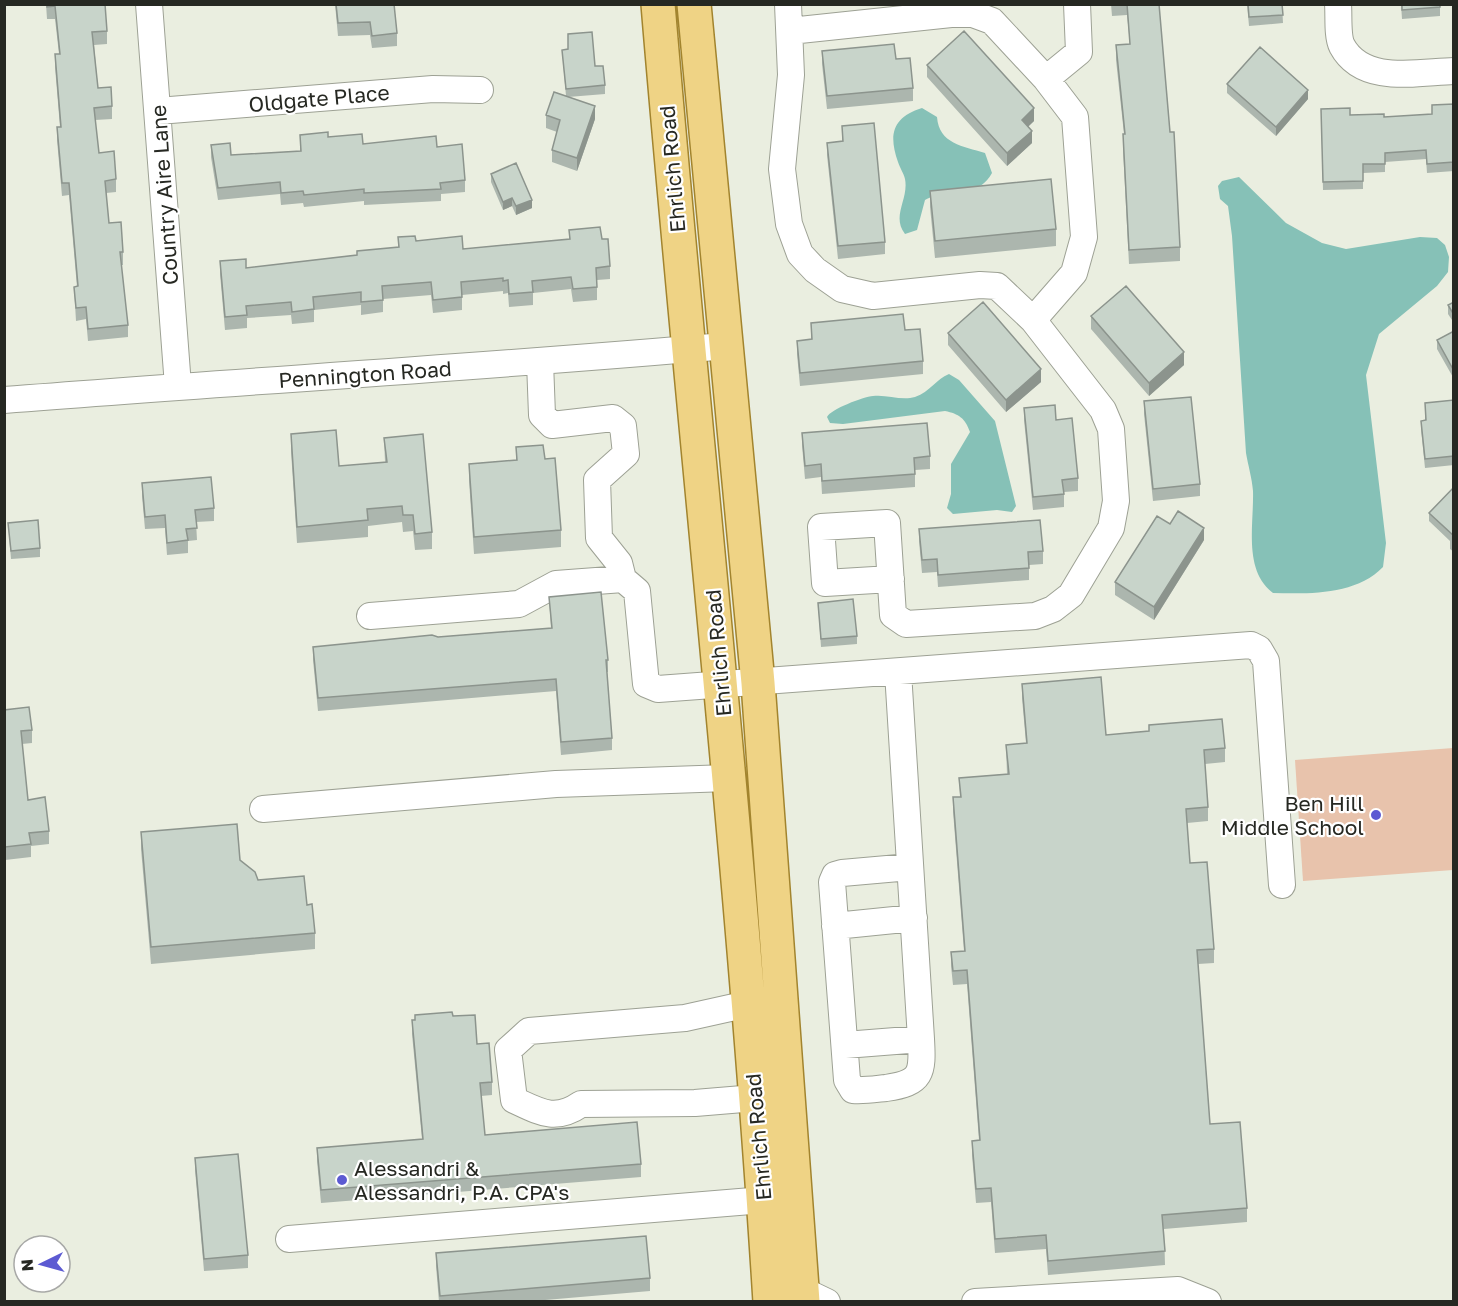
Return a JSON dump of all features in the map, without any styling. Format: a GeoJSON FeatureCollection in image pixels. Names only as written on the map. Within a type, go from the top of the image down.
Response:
{"type":"FeatureCollection","features":[{"type":"Feature","properties":{"kind":"main road","name":"Ehrlich Road"},"geometry":{"type":"LineString","coordinates":[[658,4],[687,349],[722,687],[764,1200],[770,1302]]}},
{"type":"Feature","properties":{"kind":"main road","name":"Ehrlich Road"},"geometry":{"type":"LineString","coordinates":[[694,4],[758,683],[811,1298]]}},
{"type":"Feature","properties":{"kind":"street","name":"Country Aire Lane"},"geometry":{"type":"LineString","coordinates":[[149,4],[178,386]]}},
{"type":"Feature","properties":{"kind":"street"},"geometry":{"type":"LineString","coordinates":[[788,4],[791,75],[782,169],[789,224],[800,254],[815,270],[842,289],[873,296],[980,285],[998,286],[1033,320],[1103,410],[1111,429],[1116,501],[1111,528],[1071,595],[1053,609],[1035,616],[906,624],[893,615],[891,579]]}},
{"type":"Feature","properties":{"kind":"street"},"geometry":{"type":"LineString","coordinates":[[1046,79],[1079,52],[1077,4]]}},
{"type":"Feature","properties":{"kind":"street"},"geometry":{"type":"LineString","coordinates":[[1338,4],[1341,45],[1356,63],[1378,73],[1454,71]]}},
{"type":"Feature","properties":{"kind":"street"},"geometry":{"type":"LineString","coordinates":[[790,31],[951,14],[1000,13],[1075,117],[1084,237],[1074,273],[1033,320]]}},
{"type":"Feature","properties":{"kind":"street","name":"Oldgate Place"},"geometry":{"type":"LineString","coordinates":[[158,111],[433,89],[480,90]]}},
{"type":"Feature","properties":{"kind":"street","name":"Pennington Road"},"geometry":{"type":"LineString","coordinates":[[4,400],[540,362],[725,346]]}},
{"type":"Feature","properties":{"kind":"street"},"geometry":{"type":"LineString","coordinates":[[540,362],[542,415],[552,425],[613,418],[623,426],[626,454],[597,480],[599,538],[619,563],[623,579],[637,591],[646,684],[658,689],[722,687],[1238,644],[1251,645],[1258,649],[1266,661],[1282,885]]}},
{"type":"Feature","properties":{"kind":"street"},"geometry":{"type":"LineString","coordinates":[[370,616],[519,604],[556,584],[623,579]]}},
{"type":"Feature","properties":{"kind":"street"},"geometry":{"type":"LineString","coordinates":[[898,672],[923,1061],[916,1078],[902,1086],[857,1090],[848,1085],[832,882],[835,875],[910,867]]}},
{"type":"Feature","properties":{"kind":"street"},"geometry":{"type":"LineString","coordinates":[[263,809],[556,784],[728,778]]}},
{"type":"Feature","properties":{"kind":"street"},"geometry":{"type":"LineString","coordinates":[[835,926],[914,918]]}},
{"type":"Feature","properties":{"kind":"street"},"geometry":{"type":"LineString","coordinates":[[748,1004],[685,1018],[529,1031],[508,1050],[514,1100],[545,1114],[568,1113],[580,1104],[695,1103],[755,1098]]}},
{"type":"Feature","properties":{"kind":"street"},"geometry":{"type":"LineString","coordinates":[[844,1045],[921,1039]]}},
{"type":"Feature","properties":{"kind":"street"},"geometry":{"type":"LineString","coordinates":[[289,1239],[764,1200]]}},
{"type":"Feature","properties":{"kind":"street"},"geometry":{"type":"LineString","coordinates":[[975,1302],[1178,1290],[1208,1302]]}},
{"type":"Feature","properties":{"kind":"shaded area","name":"Ben Hill Middle School"},"geometry":{"type":"Polygon","coordinates":[[[1453,748],[1453,870],[1303,881],[1295,760],[1453,748]]]}},
{"type":"Feature","properties":{"kind":"water"},"geometry":{"type":"Polygon","coordinates":[[[922,108],[937,117],[942,133],[947,138],[961,146],[985,153],[992,173],[977,187],[942,193],[925,200],[917,230],[905,234],[901,227],[900,214],[906,186],[895,152],[894,135],[895,128],[905,116],[922,108]]]}},
{"type":"Feature","properties":{"kind":"water"},"geometry":{"type":"Polygon","coordinates":[[[1239,177],[1286,223],[1322,243],[1346,249],[1420,237],[1437,238],[1445,245],[1449,257],[1448,272],[1437,286],[1379,334],[1366,375],[1386,543],[1383,567],[1360,583],[1346,588],[1317,593],[1273,593],[1257,572],[1252,546],[1253,491],[1246,453],[1232,236],[1228,206],[1220,199],[1218,186],[1222,181],[1239,177]]]}},
{"type":"Feature","properties":{"kind":"water"},"geometry":{"type":"Polygon","coordinates":[[[949,374],[959,380],[995,421],[1016,506],[1012,512],[997,510],[953,514],[947,508],[951,494],[951,464],[970,432],[964,420],[958,415],[945,411],[843,424],[830,423],[827,417],[841,407],[868,397],[915,397],[949,374]]]}},
{"type":"Feature","properties":{"kind":"building"},"geometry":{"type":"Polygon","coordinates":[[[47,4],[105,4],[107,31],[92,32],[98,88],[111,87],[112,106],[94,108],[99,153],[114,151],[116,179],[105,181],[109,223],[121,222],[123,252],[120,252],[128,325],[88,329],[86,307],[76,308],[74,287],[78,286],[69,183],[62,183],[57,127],[61,127],[55,54],[60,54],[55,6],[47,7],[47,4]]]}},
{"type":"Feature","properties":{"kind":"building"},"geometry":{"type":"Polygon","coordinates":[[[336,4],[394,4],[397,33],[372,36],[370,22],[338,23],[336,4]]]}},
{"type":"Feature","properties":{"kind":"building"},"geometry":{"type":"Polygon","coordinates":[[[1127,4],[1159,4],[1170,132],[1174,132],[1180,247],[1129,250],[1123,134],[1125,134],[1116,45],[1130,44],[1127,4]]]}},
{"type":"Feature","properties":{"kind":"building"},"geometry":{"type":"Polygon","coordinates":[[[1248,4],[1282,4],[1283,15],[1249,17],[1248,4]]]}},
{"type":"Feature","properties":{"kind":"building"},"geometry":{"type":"Polygon","coordinates":[[[1402,4],[1440,4],[1440,7],[1402,10],[1402,4]]]}},
{"type":"Feature","properties":{"kind":"building"},"geometry":{"type":"Polygon","coordinates":[[[964,31],[1034,108],[1022,120],[1032,131],[1007,153],[927,65],[964,31]]]}},
{"type":"Feature","properties":{"kind":"building"},"geometry":{"type":"Polygon","coordinates":[[[592,32],[595,66],[603,66],[605,85],[566,89],[562,50],[568,49],[568,34],[592,32]]]}},
{"type":"Feature","properties":{"kind":"building"},"geometry":{"type":"Polygon","coordinates":[[[894,44],[896,59],[910,58],[913,88],[827,96],[822,51],[894,44]]]}},
{"type":"Feature","properties":{"kind":"building"},"geometry":{"type":"Polygon","coordinates":[[[1260,47],[1308,90],[1276,127],[1227,84],[1260,47]]]}},
{"type":"Feature","properties":{"kind":"building"},"geometry":{"type":"Polygon","coordinates":[[[554,92],[595,106],[577,158],[552,150],[560,120],[546,115],[554,92]]]}},
{"type":"Feature","properties":{"kind":"building"},"geometry":{"type":"Polygon","coordinates":[[[1454,104],[1454,162],[1427,164],[1426,150],[1385,153],[1385,164],[1363,164],[1363,181],[1323,182],[1321,109],[1350,108],[1350,115],[1384,114],[1384,117],[1432,114],[1432,105],[1454,104]]]}},
{"type":"Feature","properties":{"kind":"building"},"geometry":{"type":"Polygon","coordinates":[[[874,123],[885,242],[838,246],[827,143],[843,141],[842,126],[874,123]]]}},
{"type":"Feature","properties":{"kind":"building"},"geometry":{"type":"Polygon","coordinates":[[[328,132],[328,137],[362,134],[363,144],[436,136],[437,147],[462,144],[465,180],[440,183],[441,189],[364,193],[364,189],[304,195],[303,191],[281,193],[280,182],[218,188],[211,145],[230,143],[231,155],[301,151],[300,135],[328,132]]]}},
{"type":"Feature","properties":{"kind":"building"},"geometry":{"type":"Polygon","coordinates":[[[516,163],[532,200],[516,206],[512,198],[503,202],[491,174],[516,163]]]}},
{"type":"Feature","properties":{"kind":"building"},"geometry":{"type":"Polygon","coordinates":[[[1051,179],[1056,229],[935,241],[930,191],[1051,179]]]}},
{"type":"Feature","properties":{"kind":"building"},"geometry":{"type":"Polygon","coordinates":[[[600,227],[602,239],[608,239],[610,266],[596,268],[597,287],[573,289],[571,277],[532,281],[533,292],[509,294],[508,280],[503,281],[503,278],[461,282],[462,297],[433,300],[431,282],[382,286],[383,300],[361,302],[361,292],[313,297],[314,309],[292,312],[291,302],[246,306],[247,315],[225,317],[220,261],[246,259],[246,268],[357,255],[357,251],[399,247],[398,237],[415,236],[416,241],[462,236],[463,249],[570,239],[569,230],[600,227]]]}},
{"type":"Feature","properties":{"kind":"building"},"geometry":{"type":"Polygon","coordinates":[[[1126,286],[1184,352],[1149,383],[1091,316],[1126,286]]]}},
{"type":"Feature","properties":{"kind":"building"},"geometry":{"type":"Polygon","coordinates":[[[983,302],[1041,369],[1006,400],[948,333],[983,302]]]}},
{"type":"Feature","properties":{"kind":"building"},"geometry":{"type":"Polygon","coordinates":[[[1454,302],[1454,315],[1448,305],[1454,302]]]}},
{"type":"Feature","properties":{"kind":"building"},"geometry":{"type":"Polygon","coordinates":[[[903,314],[905,330],[920,329],[923,361],[800,373],[797,341],[812,339],[811,323],[903,314]]]}},
{"type":"Feature","properties":{"kind":"building"},"geometry":{"type":"Polygon","coordinates":[[[1454,331],[1454,371],[1437,340],[1454,331]]]}},
{"type":"Feature","properties":{"kind":"building"},"geometry":{"type":"Polygon","coordinates":[[[1191,397],[1200,484],[1153,489],[1144,401],[1191,397]]]}},
{"type":"Feature","properties":{"kind":"building"},"geometry":{"type":"Polygon","coordinates":[[[1454,400],[1454,456],[1425,459],[1421,421],[1426,420],[1425,403],[1454,400]]]}},
{"type":"Feature","properties":{"kind":"building"},"geometry":{"type":"Polygon","coordinates":[[[1055,405],[1056,420],[1072,418],[1078,478],[1062,480],[1064,494],[1033,497],[1024,408],[1055,405]]]}},
{"type":"Feature","properties":{"kind":"building"},"geometry":{"type":"Polygon","coordinates":[[[927,423],[930,456],[914,458],[915,474],[822,481],[821,464],[805,466],[802,433],[927,423]]]}},
{"type":"Feature","properties":{"kind":"building"},"geometry":{"type":"Polygon","coordinates":[[[336,430],[339,466],[387,462],[384,438],[423,434],[432,532],[415,534],[413,515],[403,515],[402,506],[367,509],[368,520],[297,527],[291,434],[336,430]]]}},
{"type":"Feature","properties":{"kind":"building"},"geometry":{"type":"Polygon","coordinates":[[[543,445],[545,459],[555,458],[561,530],[474,537],[469,464],[517,460],[516,447],[543,445]]]}},
{"type":"Feature","properties":{"kind":"building"},"geometry":{"type":"Polygon","coordinates":[[[211,477],[214,508],[195,510],[197,528],[186,529],[188,540],[167,543],[165,515],[145,517],[142,483],[211,477]]]}},
{"type":"Feature","properties":{"kind":"building"},"geometry":{"type":"Polygon","coordinates":[[[1454,487],[1454,536],[1429,513],[1454,487]]]}},
{"type":"Feature","properties":{"kind":"building"},"geometry":{"type":"Polygon","coordinates":[[[1178,511],[1204,528],[1154,607],[1115,582],[1157,516],[1170,524],[1178,511]]]}},
{"type":"Feature","properties":{"kind":"building"},"geometry":{"type":"Polygon","coordinates":[[[38,520],[40,548],[11,551],[8,523],[38,520]]]}},
{"type":"Feature","properties":{"kind":"building"},"geometry":{"type":"Polygon","coordinates":[[[1040,520],[1043,551],[1028,552],[1029,568],[938,575],[937,559],[922,560],[919,529],[1040,520]]]}},
{"type":"Feature","properties":{"kind":"building"},"geometry":{"type":"Polygon","coordinates":[[[601,592],[608,660],[606,660],[612,738],[561,742],[556,679],[318,698],[313,647],[432,635],[438,637],[552,628],[549,597],[601,592]]]}},
{"type":"Feature","properties":{"kind":"building"},"geometry":{"type":"Polygon","coordinates":[[[853,599],[857,636],[821,639],[818,603],[853,599]]]}},
{"type":"Feature","properties":{"kind":"building"},"geometry":{"type":"Polygon","coordinates":[[[1101,677],[1106,735],[1149,731],[1149,725],[1222,719],[1225,748],[1204,750],[1208,807],[1186,809],[1190,863],[1207,862],[1214,949],[1197,950],[1210,1124],[1240,1122],[1247,1208],[1162,1215],[1165,1251],[1048,1261],[1046,1235],[995,1239],[991,1188],[976,1189],[972,1141],[980,1140],[967,970],[953,971],[951,952],[965,951],[953,797],[961,797],[959,778],[1009,774],[1006,745],[1027,743],[1022,684],[1101,677]]]}},
{"type":"Feature","properties":{"kind":"building"},"geometry":{"type":"Polygon","coordinates":[[[29,707],[32,730],[21,731],[28,800],[45,797],[49,831],[29,833],[31,844],[5,847],[4,710],[29,707]]]}},
{"type":"Feature","properties":{"kind":"building"},"geometry":{"type":"Polygon","coordinates":[[[237,824],[240,860],[255,872],[258,880],[304,876],[307,905],[312,904],[315,933],[151,947],[141,832],[237,824]]]}},
{"type":"Feature","properties":{"kind":"building"},"geometry":{"type":"Polygon","coordinates":[[[452,1012],[453,1016],[475,1015],[477,1044],[489,1043],[492,1082],[480,1083],[485,1135],[637,1122],[641,1164],[321,1190],[317,1148],[423,1139],[412,1020],[415,1020],[415,1015],[452,1012]]]}},
{"type":"Feature","properties":{"kind":"building"},"geometry":{"type":"Polygon","coordinates":[[[238,1154],[248,1255],[204,1259],[195,1158],[238,1154]]]}},
{"type":"Feature","properties":{"kind":"building"},"geometry":{"type":"Polygon","coordinates":[[[646,1236],[650,1278],[440,1296],[436,1253],[646,1236]]]}},
{"type":"Feature","properties":{"kind":"place","name":"Ben Hill Middle School"},"geometry":{"type":"Point","coordinates":[1376,815]}},
{"type":"Feature","properties":{"kind":"place","name":"Alessandri & Alessandri, P.A. CPA's"},"geometry":{"type":"Point","coordinates":[342,1180]}}]}
